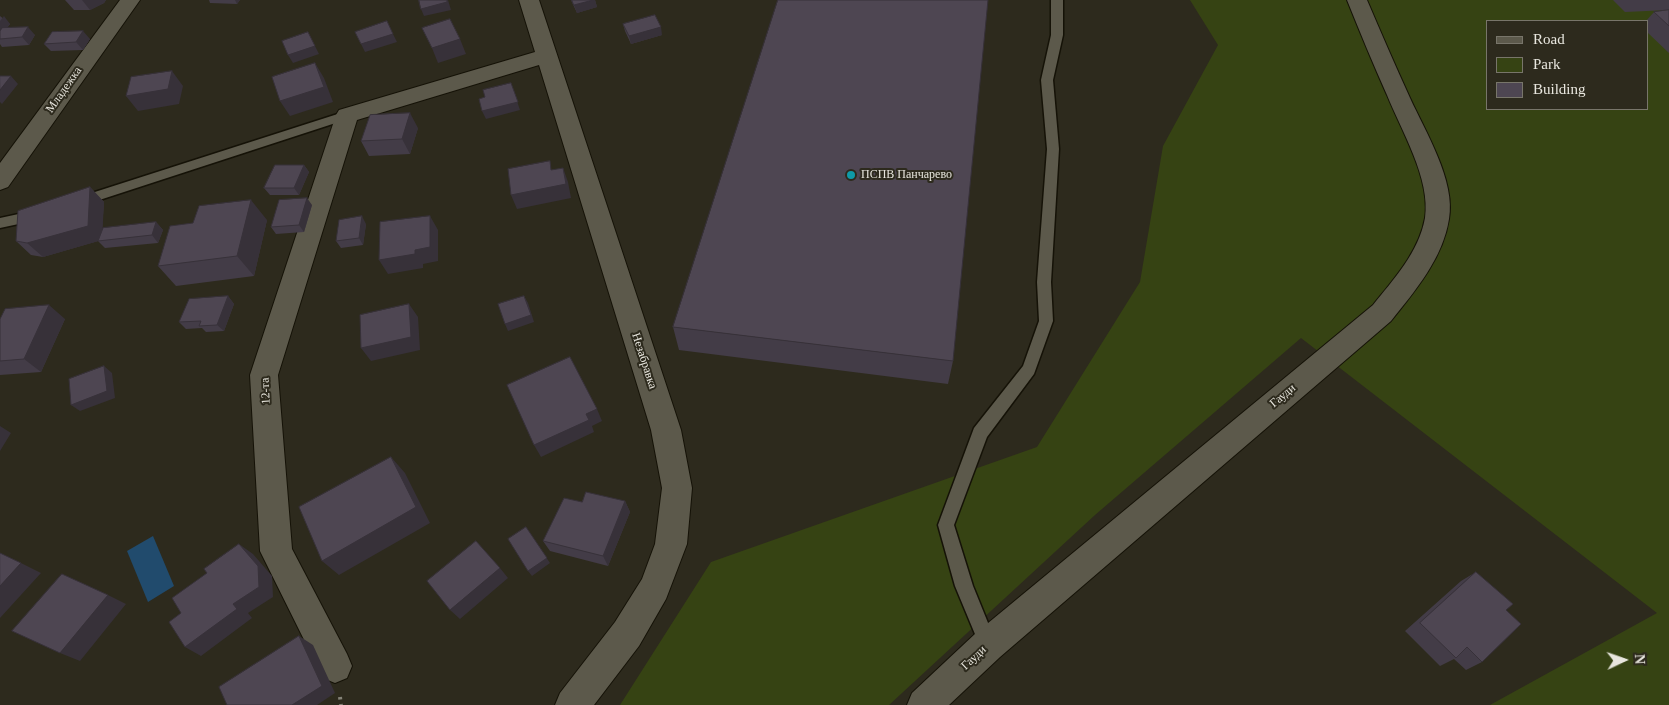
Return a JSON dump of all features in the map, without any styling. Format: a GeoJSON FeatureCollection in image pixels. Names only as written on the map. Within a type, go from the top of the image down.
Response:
{"type":"FeatureCollection","features":[{"type":"Feature","properties":{"kind":"street","name":"Младежка"},"geometry":{"type":"LineString","coordinates":[[0,181],[11,149],[130,0]]}},
{"type":"Feature","properties":{"kind":"street","name":"Незабравка"},"geometry":{"type":"LineString","coordinates":[[529,0],[666,430],[676,488],[671,544],[656,588],[627,634],[572,705]]}},
{"type":"Feature","properties":{"kind":"street","name":"Гауди"},"geometry":{"type":"LineString","coordinates":[[924,705],[988,645],[1382,313],[1414,272],[1429,245],[1438,216],[1435,188],[1425,158],[1357,0]]}},
{"type":"Feature","properties":{"kind":"street"},"geometry":{"type":"LineString","coordinates":[[348,115],[546,56]]}},
{"type":"Feature","properties":{"kind":"street","name":"12-та"},"geometry":{"type":"LineString","coordinates":[[335,666],[276,551],[264,375],[348,115]]}},
{"type":"Feature","properties":{"kind":"lane"},"geometry":{"type":"LineString","coordinates":[[988,645],[964,586],[946,525],[980,433],[1029,369],[1046,320],[1044,282],[1053,149],[1047,80],[1057,35],[1057,0]]}},
{"type":"Feature","properties":{"kind":"lane"},"geometry":{"type":"LineString","coordinates":[[67,205],[348,115]]}},
{"type":"Feature","properties":{"kind":"lane"},"geometry":{"type":"LineString","coordinates":[[0,224],[48,211]]}},
{"type":"Feature","properties":{"kind":"green space"},"geometry":{"type":"Polygon","coordinates":[[[1190,0],[1669,0],[1669,705],[1490,705],[1657,613],[1301,338],[1095,515],[889,705],[620,705],[711,562],[1037,447],[1140,282],[1163,146],[1218,45],[1190,0]]]}},
{"type":"Feature","properties":{"kind":"water"},"geometry":{"type":"Polygon","coordinates":[[[153,536],[174,586],[148,602],[127,551],[153,536]]]}},
{"type":"Feature","properties":{"kind":"building"},"geometry":{"type":"Polygon","coordinates":[[[419,0],[447,0],[447,2],[421,9],[419,0]]]}},
{"type":"Feature","properties":{"kind":"building"},"geometry":{"type":"Polygon","coordinates":[[[572,0],[593,0],[574,5],[572,0]]]}},
{"type":"Feature","properties":{"kind":"building","name":"ПСПВ Панчарево"},"geometry":{"type":"Polygon","coordinates":[[[778,0],[988,0],[953,361],[673,327],[778,0]]]}},
{"type":"Feature","properties":{"kind":"building"},"geometry":{"type":"Polygon","coordinates":[[[1669,10],[1669,26],[1654,12],[1669,10]]]}},
{"type":"Feature","properties":{"kind":"building"},"geometry":{"type":"Polygon","coordinates":[[[655,15],[661,27],[629,36],[623,24],[655,15]]]}},
{"type":"Feature","properties":{"kind":"building"},"geometry":{"type":"Polygon","coordinates":[[[450,19],[460,39],[432,48],[422,28],[450,19]]]}},
{"type":"Feature","properties":{"kind":"building"},"geometry":{"type":"Polygon","coordinates":[[[387,21],[393,34],[361,44],[355,32],[387,21]]]}},
{"type":"Feature","properties":{"kind":"building"},"geometry":{"type":"Polygon","coordinates":[[[28,27],[22,37],[0,39],[2,28],[28,27]]]}},
{"type":"Feature","properties":{"kind":"building"},"geometry":{"type":"Polygon","coordinates":[[[83,31],[76,42],[44,44],[52,32],[83,31]]]}},
{"type":"Feature","properties":{"kind":"building"},"geometry":{"type":"Polygon","coordinates":[[[308,32],[315,46],[288,55],[282,41],[308,32]]]}},
{"type":"Feature","properties":{"kind":"building"},"geometry":{"type":"Polygon","coordinates":[[[315,63],[324,87],[280,101],[272,77],[315,63]]]}},
{"type":"Feature","properties":{"kind":"building"},"geometry":{"type":"Polygon","coordinates":[[[172,71],[168,89],[126,96],[131,77],[172,71]]]}},
{"type":"Feature","properties":{"kind":"building"},"geometry":{"type":"Polygon","coordinates":[[[0,76],[11,76],[0,90],[0,76]]]}},
{"type":"Feature","properties":{"kind":"building"},"geometry":{"type":"Polygon","coordinates":[[[511,83],[518,102],[482,111],[479,99],[485,97],[483,90],[511,83]]]}},
{"type":"Feature","properties":{"kind":"building"},"geometry":{"type":"Polygon","coordinates":[[[410,113],[402,139],[361,141],[370,115],[410,113]]]}},
{"type":"Feature","properties":{"kind":"building"},"geometry":{"type":"Polygon","coordinates":[[[550,161],[551,170],[563,168],[566,184],[511,195],[508,169],[550,161]]]}},
{"type":"Feature","properties":{"kind":"building"},"geometry":{"type":"Polygon","coordinates":[[[275,165],[304,165],[294,188],[264,188],[275,165]]]}},
{"type":"Feature","properties":{"kind":"building"},"geometry":{"type":"Polygon","coordinates":[[[90,187],[88,226],[27,243],[16,241],[18,211],[90,187]]]}},
{"type":"Feature","properties":{"kind":"building"},"geometry":{"type":"Polygon","coordinates":[[[307,198],[299,225],[271,227],[279,200],[307,198]]]}},
{"type":"Feature","properties":{"kind":"building"},"geometry":{"type":"Polygon","coordinates":[[[251,200],[237,256],[158,266],[170,226],[193,223],[199,206],[251,200]]]}},
{"type":"Feature","properties":{"kind":"building"},"geometry":{"type":"Polygon","coordinates":[[[362,216],[359,238],[336,241],[339,220],[362,216]]]}},
{"type":"Feature","properties":{"kind":"building"},"geometry":{"type":"Polygon","coordinates":[[[430,216],[430,247],[415,250],[415,254],[379,260],[380,222],[430,216]]]}},
{"type":"Feature","properties":{"kind":"building"},"geometry":{"type":"Polygon","coordinates":[[[156,222],[152,235],[98,241],[103,228],[156,222]]]}},
{"type":"Feature","properties":{"kind":"building"},"geometry":{"type":"Polygon","coordinates":[[[228,296],[217,325],[199,326],[201,321],[179,322],[189,299],[228,296]]]}},
{"type":"Feature","properties":{"kind":"building"},"geometry":{"type":"Polygon","coordinates":[[[524,296],[531,315],[505,324],[498,304],[524,296]]]}},
{"type":"Feature","properties":{"kind":"building"},"geometry":{"type":"Polygon","coordinates":[[[409,304],[411,337],[361,348],[360,315],[409,304]]]}},
{"type":"Feature","properties":{"kind":"building"},"geometry":{"type":"Polygon","coordinates":[[[49,305],[24,359],[0,361],[0,319],[5,309],[49,305]]]}},
{"type":"Feature","properties":{"kind":"building"},"geometry":{"type":"Polygon","coordinates":[[[570,357],[597,409],[586,414],[589,420],[534,445],[507,385],[570,357]]]}},
{"type":"Feature","properties":{"kind":"building"},"geometry":{"type":"Polygon","coordinates":[[[104,366],[107,391],[71,405],[69,379],[104,366]]]}},
{"type":"Feature","properties":{"kind":"building"},"geometry":{"type":"Polygon","coordinates":[[[391,457],[416,507],[322,561],[299,507],[391,457]]]}},
{"type":"Feature","properties":{"kind":"building"},"geometry":{"type":"Polygon","coordinates":[[[586,492],[625,501],[603,556],[543,541],[564,498],[582,502],[586,492]]]}},
{"type":"Feature","properties":{"kind":"building"},"geometry":{"type":"Polygon","coordinates":[[[526,527],[547,558],[528,571],[508,539],[526,527]]]}},
{"type":"Feature","properties":{"kind":"building"},"geometry":{"type":"Polygon","coordinates":[[[476,541],[500,568],[450,610],[427,581],[476,541]]]}},
{"type":"Feature","properties":{"kind":"building"},"geometry":{"type":"Polygon","coordinates":[[[239,544],[258,566],[259,587],[233,604],[237,609],[185,647],[169,622],[181,613],[172,598],[207,573],[204,569],[239,544]]]}},
{"type":"Feature","properties":{"kind":"building"},"geometry":{"type":"Polygon","coordinates":[[[0,553],[21,563],[0,586],[0,553]]]}},
{"type":"Feature","properties":{"kind":"building"},"geometry":{"type":"Polygon","coordinates":[[[1476,572],[1513,604],[1506,610],[1521,624],[1482,662],[1467,647],[1456,658],[1420,623],[1476,572]]]}},
{"type":"Feature","properties":{"kind":"building"},"geometry":{"type":"Polygon","coordinates":[[[62,574],[108,595],[60,653],[12,631],[62,574]]]}},
{"type":"Feature","properties":{"kind":"building"},"geometry":{"type":"Polygon","coordinates":[[[299,636],[322,686],[292,705],[227,705],[219,687],[299,636]]]}},
{"type":"Feature","properties":{"kind":"place","name":"ПСПВ Панчарево"},"geometry":{"type":"Point","coordinates":[851,175]}}]}
